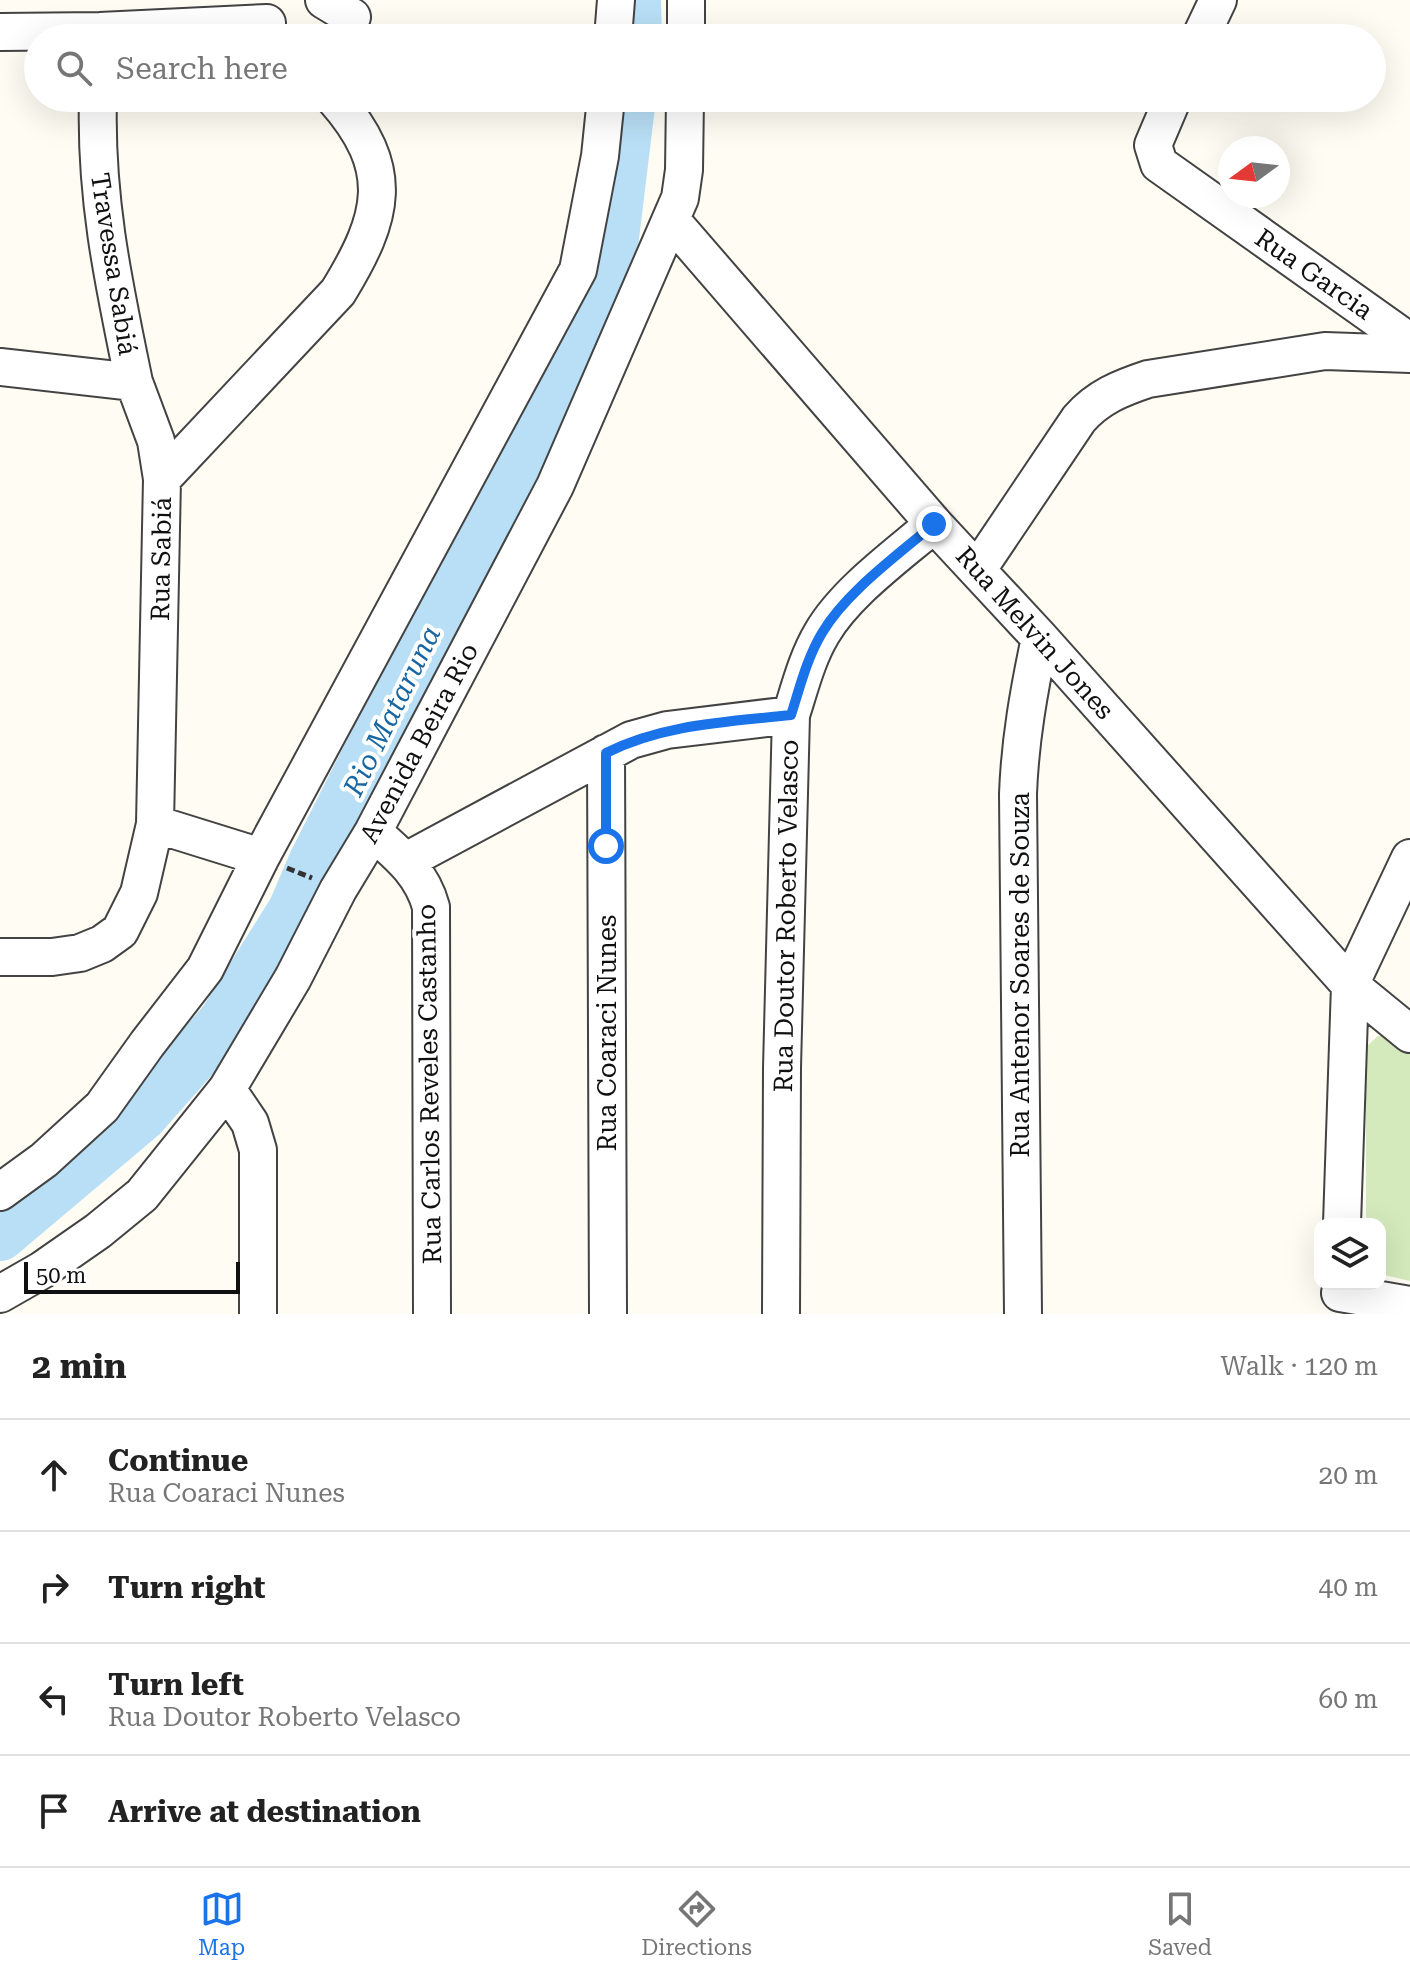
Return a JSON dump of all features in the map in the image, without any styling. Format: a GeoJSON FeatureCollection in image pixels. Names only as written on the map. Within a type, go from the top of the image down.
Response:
{"type":"FeatureCollection","features":[{"type":"Feature","properties":{"kind":"street"},"geometry":{"type":"LineString","coordinates":[[614,24],[616,0]]}},
{"type":"Feature","properties":{"kind":"street"},"geometry":{"type":"LineString","coordinates":[[686,0],[686,24]]}},
{"type":"Feature","properties":{"kind":"street"},"geometry":{"type":"LineString","coordinates":[[1207,24],[1218,0]]}},
{"type":"Feature","properties":{"kind":"street"},"geometry":{"type":"LineString","coordinates":[[226,24],[272,20]]}},
{"type":"Feature","properties":{"kind":"street"},"geometry":{"type":"LineString","coordinates":[[0,32],[24,33]]}},
{"type":"Feature","properties":{"kind":"street","name":"Travessa Sabiá"},"geometry":{"type":"LineString","coordinates":[[98,112],[97,163],[101,207],[134,382],[156,441],[162,479]]}},
{"type":"Feature","properties":{"kind":"street","name":"Rua Sabiá"},"geometry":{"type":"LineString","coordinates":[[0,957],[52,957],[80,953],[102,944],[120,931],[139,893],[155,824],[162,479],[338,292],[359,259],[379,189],[374,157],[345,112]]}},
{"type":"Feature","properties":{"kind":"street"},"geometry":{"type":"LineString","coordinates":[[0,1192],[44,1160],[102,1107],[205,969],[261,857],[578,270],[600,156],[605,112]]}},
{"type":"Feature","properties":{"kind":"street","name":"Avenida Beira Rio"},"geometry":{"type":"LineString","coordinates":[[0,1294],[42,1270],[98,1231],[142,1195],[227,1089],[293,978],[555,486],[680,198],[684,170],[685,112]]}},
{"type":"Feature","properties":{"kind":"street","name":"Rua Garcia"},"geometry":{"type":"LineString","coordinates":[[1167,112],[1153,145],[1154,155],[1165,170],[1410,342]]}},
{"type":"Feature","properties":{"kind":"street","name":"Rua Melvin Jones"},"geometry":{"type":"LineString","coordinates":[[672,221],[934,524],[978,569],[1350,985],[1410,1034]]}},
{"type":"Feature","properties":{"kind":"street"},"geometry":{"type":"LineString","coordinates":[[978,569],[1079,419],[1100,399],[1120,389],[1148,379],[1325,351],[1410,354]]}},
{"type":"Feature","properties":{"kind":"street"},"geometry":{"type":"LineString","coordinates":[[0,367],[134,382]]}},
{"type":"Feature","properties":{"kind":"street","name":"Rua Doutor Roberto Velasco"},"geometry":{"type":"LineString","coordinates":[[781,1314],[782,1068],[791,715],[808,660],[823,631],[852,596],[934,524]]}},
{"type":"Feature","properties":{"kind":"street","name":"Rua Antenor Soares de Souza"},"geometry":{"type":"LineString","coordinates":[[1023,1314],[1019,751],[1040,638]]}},
{"type":"Feature","properties":{"kind":"street"},"geometry":{"type":"LineString","coordinates":[[406,861],[631,740],[667,730],[791,715]]}},
{"type":"Feature","properties":{"kind":"street","name":"Rua Coaraci Nunes"},"geometry":{"type":"LineString","coordinates":[[606,753],[608,1314]]}},
{"type":"Feature","properties":{"kind":"street"},"geometry":{"type":"LineString","coordinates":[[155,824],[261,857]]}},
{"type":"Feature","properties":{"kind":"street","name":"Rua Carlos Reveles Castanho"},"geometry":{"type":"LineString","coordinates":[[373,832],[406,861],[420,879],[431,907],[432,1314]]}},
{"type":"Feature","properties":{"kind":"street"},"geometry":{"type":"LineString","coordinates":[[1342,1218],[1350,985],[1410,858]]}},
{"type":"Feature","properties":{"kind":"street"},"geometry":{"type":"LineString","coordinates":[[227,1089],[250,1123],[258,1150],[258,1314]]}},
{"type":"Feature","properties":{"kind":"street"},"geometry":{"type":"LineString","coordinates":[[1340,1297],[1410,1305]]}},
{"type":"Feature","properties":{"kind":"path"},"geometry":{"type":"LineString","coordinates":[[295,871],[316,879]]}},
{"type":"Feature","properties":{"kind":"green space"},"geometry":{"type":"Polygon","coordinates":[[[1378,1036],[1390,1036],[1410,1054],[1410,1281],[1386,1275],[1386,1218],[1366,1218],[1366,1047],[1378,1036]]]}},
{"type":"Feature","properties":{"kind":"waterway","name":"Rio Mataruna"},"geometry":{"type":"LineString","coordinates":[[635,0],[636,24]]}},
{"type":"Feature","properties":{"kind":"waterway","name":"Rio Mataruna"},"geometry":{"type":"LineString","coordinates":[[0,1235],[141,1116],[224,1022],[294,910],[314,863],[543,408],[613,237],[628,112]]}},
{"type":"Feature","properties":{"kind":"route"},"geometry":{"type":"LineString","coordinates":[[606,846],[606,753],[631,740],[667,730],[791,715],[808,660],[823,631],[852,596],[934,524]]}}]}
